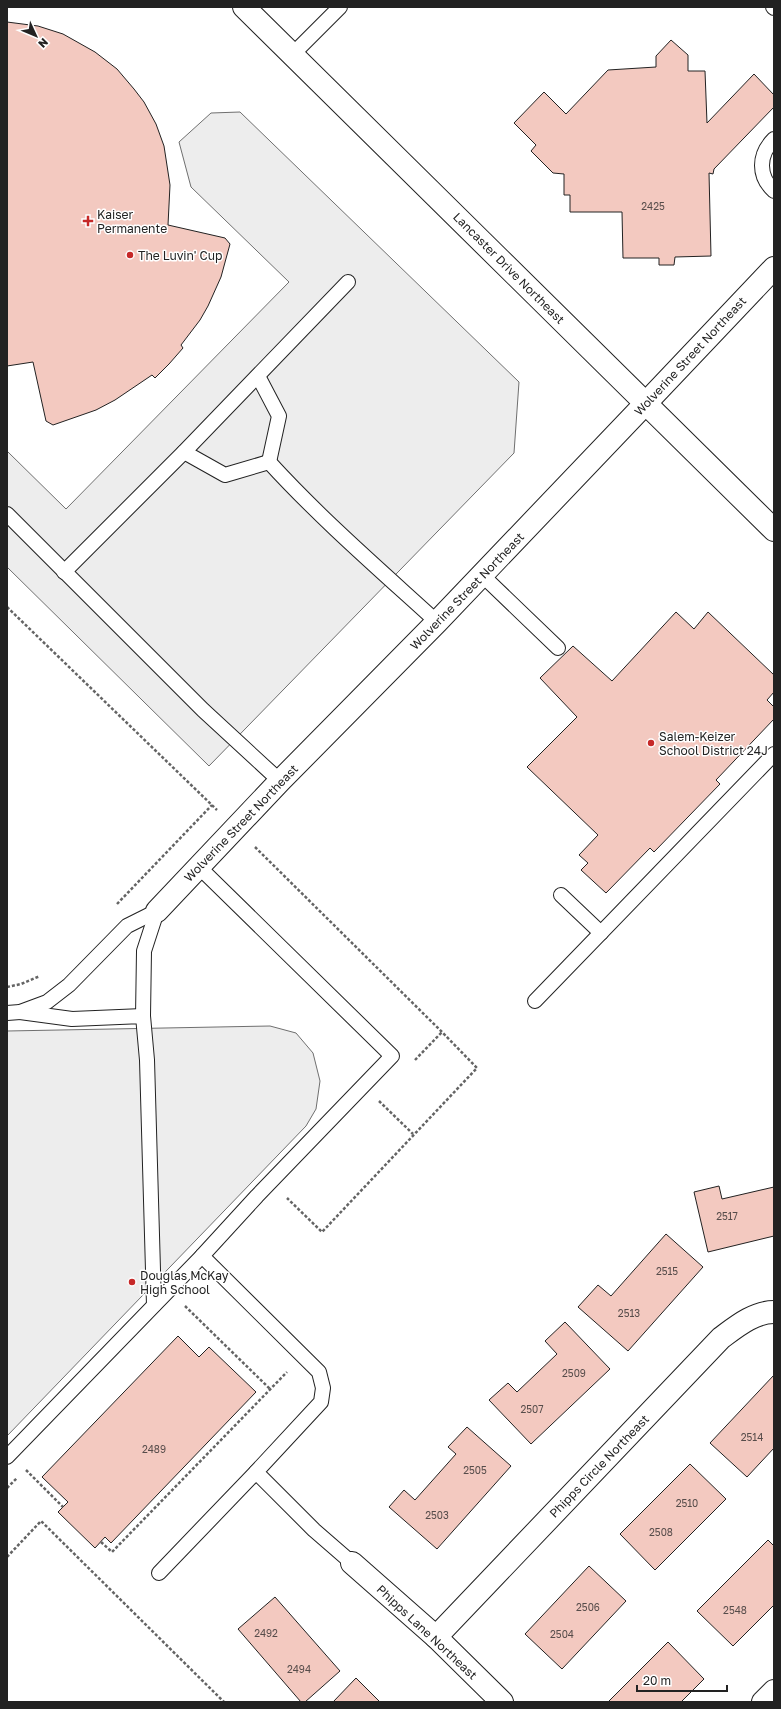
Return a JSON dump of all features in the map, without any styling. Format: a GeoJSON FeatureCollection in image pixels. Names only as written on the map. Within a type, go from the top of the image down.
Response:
{"type":"FeatureCollection","features":[{"type":"Feature","properties":{"kind":"street","name":"Lancaster Drive Northeast"},"geometry":{"type":"LineString","coordinates":[[244,7],[774,530]]}},
{"type":"Feature","properties":{"kind":"street","name":"Wolverine Street Northeast"},"geometry":{"type":"LineString","coordinates":[[157,910],[280,781],[437,622],[774,268]]}},
{"type":"Feature","properties":{"kind":"street","name":"Phipps Circle Northeast"},"geometry":{"type":"LineString","coordinates":[[436,1637],[721,1338],[741,1322],[769,1312],[774,1312]]}},
{"type":"Feature","properties":{"kind":"street","name":"Phipps Lane Northeast"},"geometry":{"type":"LineString","coordinates":[[352,1563],[436,1637],[502,1702]]}},
{"type":"Feature","properties":{"kind":"street"},"geometry":{"type":"LineString","coordinates":[[764,1702],[774,1691]]}},
{"type":"Feature","properties":{"kind":"lane"},"geometry":{"type":"LineString","coordinates":[[292,54],[340,7]]}},
{"type":"Feature","properties":{"kind":"lane"},"geometry":{"type":"LineString","coordinates":[[774,139],[769,144],[761,164],[766,184],[774,191]]}},
{"type":"Feature","properties":{"kind":"lane"},"geometry":{"type":"LineString","coordinates":[[64,572],[184,452],[348,282]]}},
{"type":"Feature","properties":{"kind":"lane"},"geometry":{"type":"LineString","coordinates":[[258,376],[279,416],[269,462]]}},
{"type":"Feature","properties":{"kind":"lane"},"geometry":{"type":"LineString","coordinates":[[184,452],[225,475],[269,462]]}},
{"type":"Feature","properties":{"kind":"lane"},"geometry":{"type":"LineString","coordinates":[[269,462],[290,485],[357,549],[437,622]]}},
{"type":"Feature","properties":{"kind":"lane"},"geometry":{"type":"LineString","coordinates":[[7,514],[203,710],[280,781]]}},
{"type":"Feature","properties":{"kind":"lane"},"geometry":{"type":"LineString","coordinates":[[482,575],[558,648]]}},
{"type":"Feature","properties":{"kind":"lane"},"geometry":{"type":"LineString","coordinates":[[535,1001],[774,754]]}},
{"type":"Feature","properties":{"kind":"lane"},"geometry":{"type":"LineString","coordinates":[[7,1457],[202,1256],[256,1196],[392,1056],[198,866]]}},
{"type":"Feature","properties":{"kind":"lane"},"geometry":{"type":"LineString","coordinates":[[561,895],[601,933]]}},
{"type":"Feature","properties":{"kind":"lane"},"geometry":{"type":"LineString","coordinates":[[14,1013],[47,1002],[69,985],[127,926],[157,910]]}},
{"type":"Feature","properties":{"kind":"lane"},"geometry":{"type":"LineString","coordinates":[[154,1305],[147,1060],[143,1016],[144,951],[157,910]]}},
{"type":"Feature","properties":{"kind":"lane"},"geometry":{"type":"LineString","coordinates":[[14,1013],[72,1019],[143,1016]]}},
{"type":"Feature","properties":{"kind":"lane"},"geometry":{"type":"LineString","coordinates":[[159,1573],[256,1472],[320,1402],[323,1388],[318,1372],[202,1256]]}},
{"type":"Feature","properties":{"kind":"lane"},"geometry":{"type":"LineString","coordinates":[[256,1472],[312,1528],[352,1563]]}},
{"type":"Feature","properties":{"kind":"path"},"geometry":{"type":"LineString","coordinates":[[7,607],[212,805],[477,1068],[322,1232],[284,1195]]}},
{"type":"Feature","properties":{"kind":"path"},"geometry":{"type":"LineString","coordinates":[[113,908],[212,805]]}},
{"type":"Feature","properties":{"kind":"path"},"geometry":{"type":"LineString","coordinates":[[7,987],[21,984],[45,972]]}},
{"type":"Feature","properties":{"kind":"path"},"geometry":{"type":"LineString","coordinates":[[377,1099],[414,1134]]}},
{"type":"Feature","properties":{"kind":"path"},"geometry":{"type":"LineString","coordinates":[[182,1303],[270,1389]]}},
{"type":"Feature","properties":{"kind":"path"},"geometry":{"type":"LineString","coordinates":[[100,1542],[112,1552],[288,1370]]}},
{"type":"Feature","properties":{"kind":"path"},"geometry":{"type":"LineString","coordinates":[[31,1464],[25,1469],[63,1507]]}},
{"type":"Feature","properties":{"kind":"path"},"geometry":{"type":"LineString","coordinates":[[7,1557],[42,1521],[224,1702]]}},
{"type":"Feature","properties":{"kind":"shaded area"},"geometry":{"type":"Polygon","coordinates":[[[240,112],[519,382],[514,453],[209,766],[7,567],[7,451],[66,509],[289,282],[191,187],[179,142],[211,113],[240,112]]]}},
{"type":"Feature","properties":{"kind":"shaded area"},"geometry":{"type":"Polygon","coordinates":[[[270,1026],[296,1033],[313,1053],[320,1081],[316,1109],[306,1126],[7,1436],[7,1031],[270,1026]]]}},
{"type":"Feature","properties":{"kind":"building","name":"Kaiser Permanente"},"geometry":{"type":"Polygon","coordinates":[[[7,22],[38,26],[63,34],[95,52],[117,69],[144,102],[156,124],[164,146],[170,185],[168,225],[225,238],[230,244],[221,277],[208,306],[200,320],[181,345],[183,348],[169,364],[155,378],[152,375],[115,400],[96,410],[53,425],[46,421],[33,362],[7,366],[7,22]]]}},
{"type":"Feature","properties":{"kind":"building"},"geometry":{"type":"Polygon","coordinates":[[[671,40],[688,55],[688,71],[705,71],[707,123],[754,74],[774,95],[774,107],[714,169],[713,174],[709,173],[711,256],[675,257],[674,265],[659,265],[659,258],[623,258],[622,212],[570,212],[570,195],[564,195],[564,174],[553,173],[531,151],[536,145],[514,123],[544,92],[566,114],[608,70],[656,67],[656,56],[671,40]]]}},
{"type":"Feature","properties":{"kind":"building","name":"Salem-Keizer School District 24J"},"geometry":{"type":"Polygon","coordinates":[[[676,612],[694,629],[708,612],[774,675],[774,692],[767,700],[774,707],[774,719],[716,780],[720,784],[654,852],[650,848],[606,893],[581,870],[588,863],[579,855],[598,835],[527,767],[577,717],[540,678],[573,646],[612,681],[676,612]]]}},
{"type":"Feature","properties":{"kind":"building"},"geometry":{"type":"Polygon","coordinates":[[[719,1186],[722,1199],[774,1187],[774,1236],[708,1252],[694,1192],[719,1186]]]}},
{"type":"Feature","properties":{"kind":"building"},"geometry":{"type":"Polygon","coordinates":[[[666,1234],[703,1267],[628,1351],[578,1307],[598,1285],[611,1296],[666,1234]]]}},
{"type":"Feature","properties":{"kind":"building"},"geometry":{"type":"Polygon","coordinates":[[[565,1322],[610,1369],[531,1444],[489,1400],[508,1383],[517,1392],[557,1354],[545,1341],[565,1322]]]}},
{"type":"Feature","properties":{"kind":"building"},"geometry":{"type":"Polygon","coordinates":[[[178,1336],[199,1357],[209,1347],[256,1392],[111,1543],[105,1537],[95,1548],[58,1512],[68,1502],[42,1477],[178,1336]]]}},
{"type":"Feature","properties":{"kind":"building"},"geometry":{"type":"Polygon","coordinates":[[[774,1375],[774,1448],[747,1477],[710,1443],[774,1375]]]}},
{"type":"Feature","properties":{"kind":"building"},"geometry":{"type":"Polygon","coordinates":[[[467,1427],[511,1466],[437,1549],[389,1507],[404,1490],[415,1500],[456,1454],[448,1447],[467,1427]]]}},
{"type":"Feature","properties":{"kind":"building"},"geometry":{"type":"Polygon","coordinates":[[[690,1464],[726,1499],[655,1570],[620,1534],[690,1464]]]}},
{"type":"Feature","properties":{"kind":"building"},"geometry":{"type":"Polygon","coordinates":[[[768,1540],[774,1546],[774,1605],[733,1646],[697,1611],[768,1540]]]}},
{"type":"Feature","properties":{"kind":"building"},"geometry":{"type":"Polygon","coordinates":[[[589,1566],[626,1601],[562,1669],[525,1634],[589,1566]]]}},
{"type":"Feature","properties":{"kind":"building"},"geometry":{"type":"Polygon","coordinates":[[[275,1597],[340,1671],[305,1702],[301,1702],[238,1629],[275,1597]]]}},
{"type":"Feature","properties":{"kind":"building"},"geometry":{"type":"Polygon","coordinates":[[[668,1642],[704,1679],[681,1702],[608,1702],[668,1642]]]}},
{"type":"Feature","properties":{"kind":"building"},"geometry":{"type":"Polygon","coordinates":[[[356,1678],[380,1702],[333,1702],[356,1678]]]}},
{"type":"Feature","properties":{"kind":"place","name":"Kaiser Permanente"},"geometry":{"type":"Point","coordinates":[88,221]}},
{"type":"Feature","properties":{"kind":"place","name":"The Luvin' Cup"},"geometry":{"type":"Point","coordinates":[130,255]}},
{"type":"Feature","properties":{"kind":"place","name":"Salem-Keizer School District 24J"},"geometry":{"type":"Point","coordinates":[651,743]}},
{"type":"Feature","properties":{"kind":"place","name":"Douglas McKay High School"},"geometry":{"type":"Point","coordinates":[132,1282]}}]}
